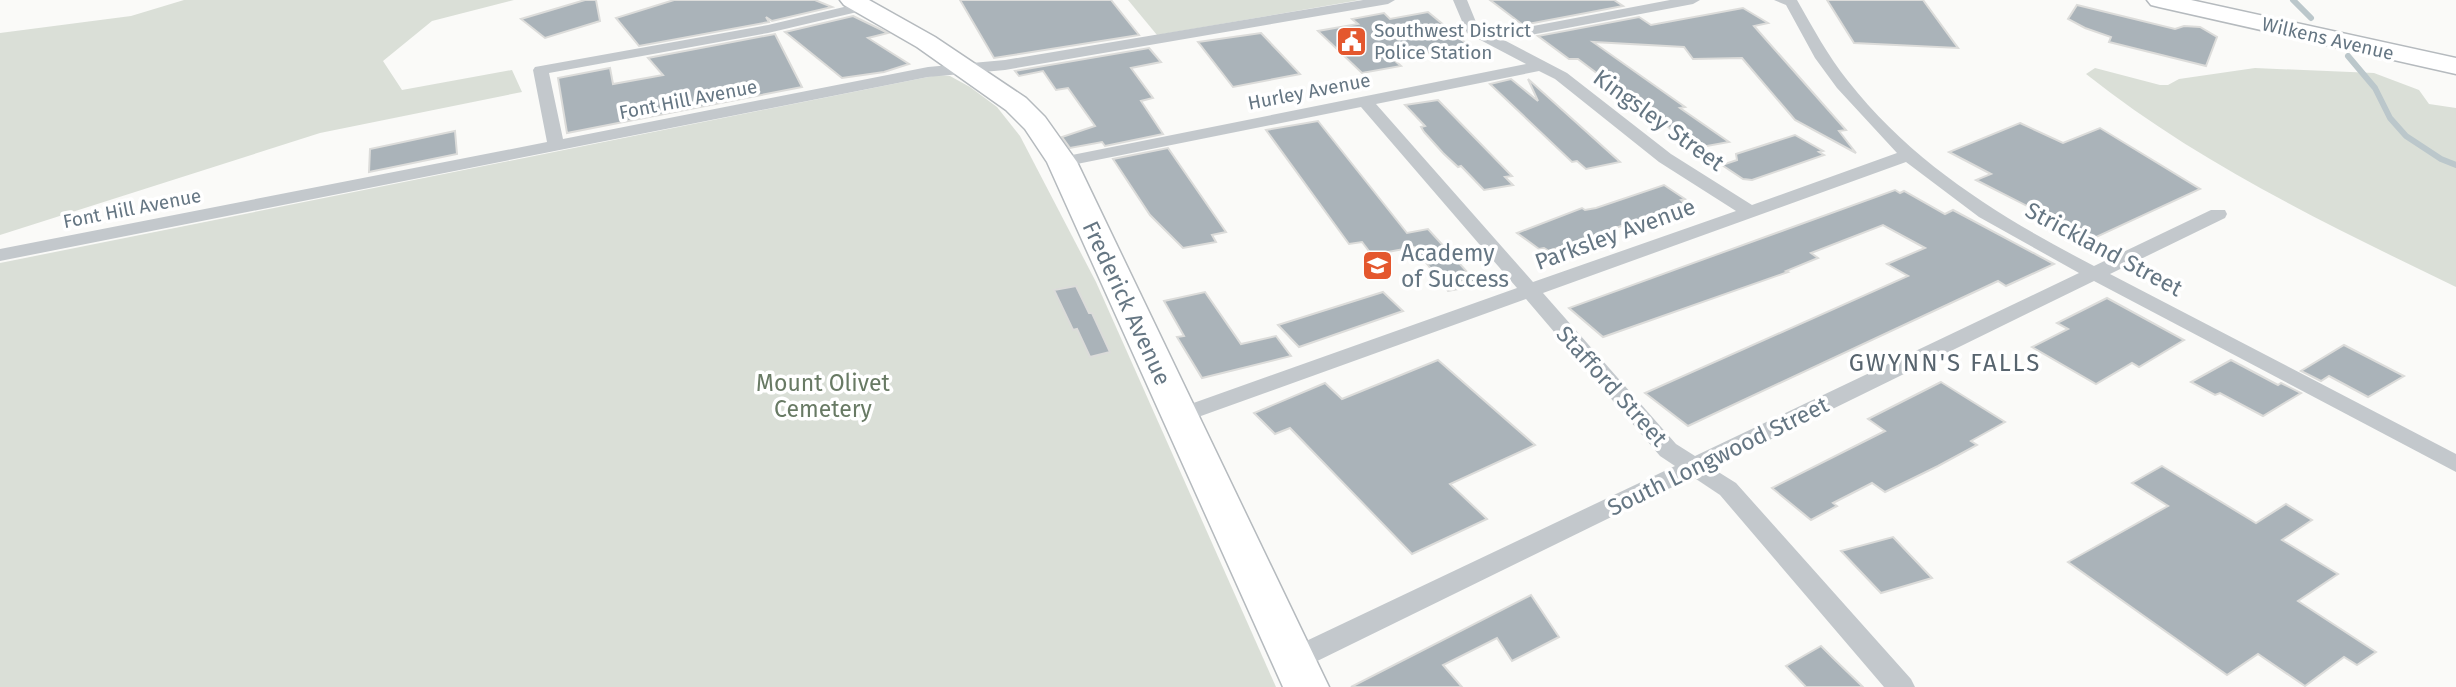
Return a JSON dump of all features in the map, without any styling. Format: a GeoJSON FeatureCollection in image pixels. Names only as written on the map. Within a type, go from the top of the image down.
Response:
{"type":"FeatureCollection","features":[{"type":"Feature","properties":{"kind":"main road","name":"Wilkens Avenue"},"geometry":{"type":"LineString","coordinates":[[2159,0],[2456,66]]}},
{"type":"Feature","properties":{"kind":"main road","name":"Frederick Avenue"},"geometry":{"type":"LineString","coordinates":[[859,3],[965,68],[1016,104],[1035,122],[1062,162],[1299,673]]}},
{"type":"Feature","properties":{"kind":"street","name":"Font Hill Avenue"},"geometry":{"type":"LineString","coordinates":[[0,255],[928,72],[1005,65],[1388,0]]}},
{"type":"Feature","properties":{"kind":"street"},"geometry":{"type":"LineString","coordinates":[[1460,0],[1472,30],[1540,66]]}},
{"type":"Feature","properties":{"kind":"street"},"geometry":{"type":"LineString","coordinates":[[1488,39],[1693,0]]}},
{"type":"Feature","properties":{"kind":"street","name":"Strickland Street"},"geometry":{"type":"LineString","coordinates":[[1786,1],[1828,67],[1867,113],[1909,155],[1979,208],[2456,464]]}},
{"type":"Feature","properties":{"kind":"street"},"geometry":{"type":"LineString","coordinates":[[556,147],[541,69],[768,29],[859,3]]}},
{"type":"Feature","properties":{"kind":"street","name":"Hurley Avenue"},"geometry":{"type":"LineString","coordinates":[[1062,162],[1540,66]]}},
{"type":"Feature","properties":{"kind":"street","name":"Kingsley Street"},"geometry":{"type":"LineString","coordinates":[[1540,66],[1576,87],[1665,158],[1751,212]]}},
{"type":"Feature","properties":{"kind":"street","name":"Stafford Street"},"geometry":{"type":"LineString","coordinates":[[1365,101],[1668,450],[1728,489],[1901,687]]}},
{"type":"Feature","properties":{"kind":"street","name":"Parksley Avenue"},"geometry":{"type":"LineString","coordinates":[[1180,416],[1909,155]]}},
{"type":"Feature","properties":{"kind":"street","name":"South Longwood Street"},"geometry":{"type":"LineString","coordinates":[[1299,673],[1695,468],[2218,214]]}},
{"type":"Feature","properties":{"kind":"green space"},"geometry":{"type":"Polygon","coordinates":[[[184,0],[514,0],[432,21],[383,61],[402,90],[512,70],[522,92],[320,133],[0,235],[0,33],[131,16],[184,0]]]}},
{"type":"Feature","properties":{"kind":"green space"},"geometry":{"type":"Polygon","coordinates":[[[1128,0],[1360,0],[1157,35],[1128,0]]]}},
{"type":"Feature","properties":{"kind":"green space"},"geometry":{"type":"Polygon","coordinates":[[[2095,68],[2160,85],[2168,85],[2179,79],[2255,68],[2374,73],[2419,90],[2429,104],[2456,108],[2456,287],[2312,216],[2219,164],[2173,136],[2086,74],[2095,68]]]}},
{"type":"Feature","properties":{"kind":"green space","name":"Mount Olivet Cemetery"},"geometry":{"type":"Polygon","coordinates":[[[938,75],[950,76],[997,107],[1020,136],[1096,282],[1276,687],[0,687],[0,263],[938,75]]]}},
{"type":"Feature","properties":{"kind":"building"},"geometry":{"type":"Polygon","coordinates":[[[585,0],[596,0],[600,21],[545,38],[521,19],[585,0]]]}},
{"type":"Feature","properties":{"kind":"building"},"geometry":{"type":"Polygon","coordinates":[[[674,0],[815,0],[832,7],[772,21],[766,17],[769,22],[639,46],[616,18],[674,0]]]}},
{"type":"Feature","properties":{"kind":"building"},"geometry":{"type":"Polygon","coordinates":[[[960,0],[1111,0],[1139,35],[994,58],[960,0]]]}},
{"type":"Feature","properties":{"kind":"building"},"geometry":{"type":"Polygon","coordinates":[[[1490,0],[1614,0],[1623,6],[1523,25],[1490,0]]]}},
{"type":"Feature","properties":{"kind":"building"},"geometry":{"type":"Polygon","coordinates":[[[1827,0],[1923,0],[1958,48],[1854,43],[1827,0]]]}},
{"type":"Feature","properties":{"kind":"building"},"geometry":{"type":"Polygon","coordinates":[[[2077,5],[2175,29],[2184,26],[2200,27],[2217,37],[2206,66],[2109,42],[2111,37],[2068,19],[2077,5]]]}},
{"type":"Feature","properties":{"kind":"building"},"geometry":{"type":"Polygon","coordinates":[[[1743,8],[1768,23],[1754,26],[1846,130],[1839,131],[1856,153],[1795,120],[1742,58],[1693,59],[1684,47],[1593,42],[1685,107],[1680,108],[1729,142],[1696,148],[1578,59],[1569,59],[1538,36],[1639,17],[1651,25],[1743,8]]]}},
{"type":"Feature","properties":{"kind":"building","name":"Southwest District Police Station"},"geometry":{"type":"Polygon","coordinates":[[[1428,12],[1468,45],[1393,59],[1401,66],[1362,73],[1318,31],[1358,24],[1352,19],[1384,13],[1390,19],[1428,12]]]}},
{"type":"Feature","properties":{"kind":"building"},"geometry":{"type":"Polygon","coordinates":[[[853,16],[888,33],[868,38],[909,64],[884,72],[842,78],[785,32],[853,16]]]}},
{"type":"Feature","properties":{"kind":"building"},"geometry":{"type":"Polygon","coordinates":[[[1261,33],[1300,74],[1233,87],[1198,42],[1261,33]]]}},
{"type":"Feature","properties":{"kind":"building"},"geometry":{"type":"Polygon","coordinates":[[[775,34],[802,87],[567,133],[558,78],[610,68],[613,84],[663,75],[648,58],[775,34]]]}},
{"type":"Feature","properties":{"kind":"building"},"geometry":{"type":"Polygon","coordinates":[[[1149,48],[1161,62],[1131,68],[1153,98],[1141,101],[1163,134],[1105,146],[1102,142],[1070,148],[1062,137],[1095,126],[1068,88],[1056,90],[1043,71],[1019,76],[1015,71],[1149,48]]]}},
{"type":"Feature","properties":{"kind":"building"},"geometry":{"type":"Polygon","coordinates":[[[1511,79],[1538,101],[1528,79],[1620,162],[1586,169],[1577,161],[1572,162],[1490,84],[1511,79]]]}},
{"type":"Feature","properties":{"kind":"building"},"geometry":{"type":"Polygon","coordinates":[[[1438,100],[1512,176],[1505,177],[1513,185],[1484,190],[1461,166],[1458,167],[1443,153],[1424,132],[1421,127],[1425,126],[1405,105],[1438,100]]]}},
{"type":"Feature","properties":{"kind":"building"},"geometry":{"type":"Polygon","coordinates":[[[1318,121],[1407,233],[1428,229],[1479,285],[1448,291],[1414,247],[1372,255],[1362,242],[1349,244],[1266,130],[1318,121]]]}},
{"type":"Feature","properties":{"kind":"building"},"geometry":{"type":"Polygon","coordinates":[[[2020,123],[2063,143],[2100,128],[2200,189],[2092,239],[1976,180],[1991,174],[1949,152],[2020,123]]]}},
{"type":"Feature","properties":{"kind":"building"},"geometry":{"type":"Polygon","coordinates":[[[455,131],[457,154],[369,172],[370,149],[455,131]]]}},
{"type":"Feature","properties":{"kind":"building"},"geometry":{"type":"Polygon","coordinates":[[[1795,135],[1823,151],[1819,152],[1824,155],[1752,180],[1743,179],[1722,165],[1737,160],[1736,154],[1795,135]]]}},
{"type":"Feature","properties":{"kind":"building"},"geometry":{"type":"Polygon","coordinates":[[[1168,148],[1226,232],[1212,235],[1216,242],[1183,248],[1150,215],[1113,159],[1168,148]]]}},
{"type":"Feature","properties":{"kind":"building"},"geometry":{"type":"Polygon","coordinates":[[[1664,185],[1685,199],[1681,200],[1685,204],[1549,251],[1539,249],[1517,233],[1582,208],[1596,208],[1664,185]]]}},
{"type":"Feature","properties":{"kind":"building"},"geometry":{"type":"Polygon","coordinates":[[[1895,190],[1900,193],[1904,191],[1945,214],[1953,210],[2054,264],[2006,286],[1998,281],[1688,426],[1645,393],[1908,276],[1887,264],[1925,248],[1883,225],[1811,253],[1818,258],[1786,271],[1788,272],[1603,337],[1569,308],[1895,190]]]}},
{"type":"Feature","properties":{"kind":"building"},"geometry":{"type":"Polygon","coordinates":[[[1076,286],[1110,352],[1090,357],[1077,329],[1073,330],[1054,290],[1076,286]]]}},
{"type":"Feature","properties":{"kind":"building"},"geometry":{"type":"Polygon","coordinates":[[[1205,292],[1241,344],[1276,336],[1291,356],[1202,378],[1177,337],[1184,336],[1164,301],[1205,292]]]}},
{"type":"Feature","properties":{"kind":"building"},"geometry":{"type":"Polygon","coordinates":[[[1383,292],[1403,311],[1299,347],[1278,325],[1383,292]]]}},
{"type":"Feature","properties":{"kind":"building"},"geometry":{"type":"Polygon","coordinates":[[[2107,298],[2184,340],[2139,367],[2132,363],[2096,384],[2032,347],[2068,329],[2057,323],[2107,298]]]}},
{"type":"Feature","properties":{"kind":"building"},"geometry":{"type":"Polygon","coordinates":[[[2344,345],[2404,376],[2368,397],[2329,376],[2321,381],[2301,371],[2344,345]]]}},
{"type":"Feature","properties":{"kind":"building"},"geometry":{"type":"Polygon","coordinates":[[[1438,360],[1535,445],[1450,484],[1487,519],[1412,554],[1290,428],[1275,434],[1254,413],[1325,383],[1342,399],[1438,360]]]}},
{"type":"Feature","properties":{"kind":"building"},"geometry":{"type":"Polygon","coordinates":[[[2231,360],[2278,385],[2281,383],[2301,393],[2263,416],[2220,393],[2215,395],[2191,382],[2231,360]]]}},
{"type":"Feature","properties":{"kind":"building"},"geometry":{"type":"Polygon","coordinates":[[[1941,382],[2005,422],[1971,441],[1977,445],[1938,466],[1885,492],[1872,483],[1833,503],[1837,506],[1811,520],[1772,488],[1885,431],[1868,419],[1941,382]]]}},
{"type":"Feature","properties":{"kind":"building"},"geometry":{"type":"Polygon","coordinates":[[[2162,466],[2256,523],[2286,504],[2312,520],[2282,540],[2338,574],[2298,601],[2376,652],[2357,665],[2344,657],[2305,686],[2258,654],[2227,675],[2068,562],[2168,506],[2132,483],[2162,466]]]}},
{"type":"Feature","properties":{"kind":"building"},"geometry":{"type":"Polygon","coordinates":[[[1893,537],[1932,578],[1881,593],[1841,551],[1893,537]]]}},
{"type":"Feature","properties":{"kind":"building"},"geometry":{"type":"Polygon","coordinates":[[[1531,595],[1559,637],[1512,661],[1497,638],[1443,665],[1462,687],[1351,687],[1531,595]]]}},
{"type":"Feature","properties":{"kind":"building"},"geometry":{"type":"Polygon","coordinates":[[[1821,646],[1863,687],[1806,687],[1786,666],[1821,646]]]}},
{"type":"Feature","properties":{"kind":"waterway"},"geometry":{"type":"LineString","coordinates":[[2293,0],[2311,18]]}},
{"type":"Feature","properties":{"kind":"waterway"},"geometry":{"type":"LineString","coordinates":[[2348,56],[2375,88],[2390,118],[2406,136],[2441,159],[2456,165]]}},
{"type":"Feature","properties":{"kind":"place","name":"Southwest District Police Station"},"geometry":{"type":"Point","coordinates":[1351,41]}},
{"type":"Feature","properties":{"kind":"place","name":"Academy of Success"},"geometry":{"type":"Point","coordinates":[1378,266]}},
{"type":"Feature","properties":{"kind":"district","name":"GWYNN'S FALLS"},"geometry":{"type":"Point","coordinates":[1945,363]}}]}
